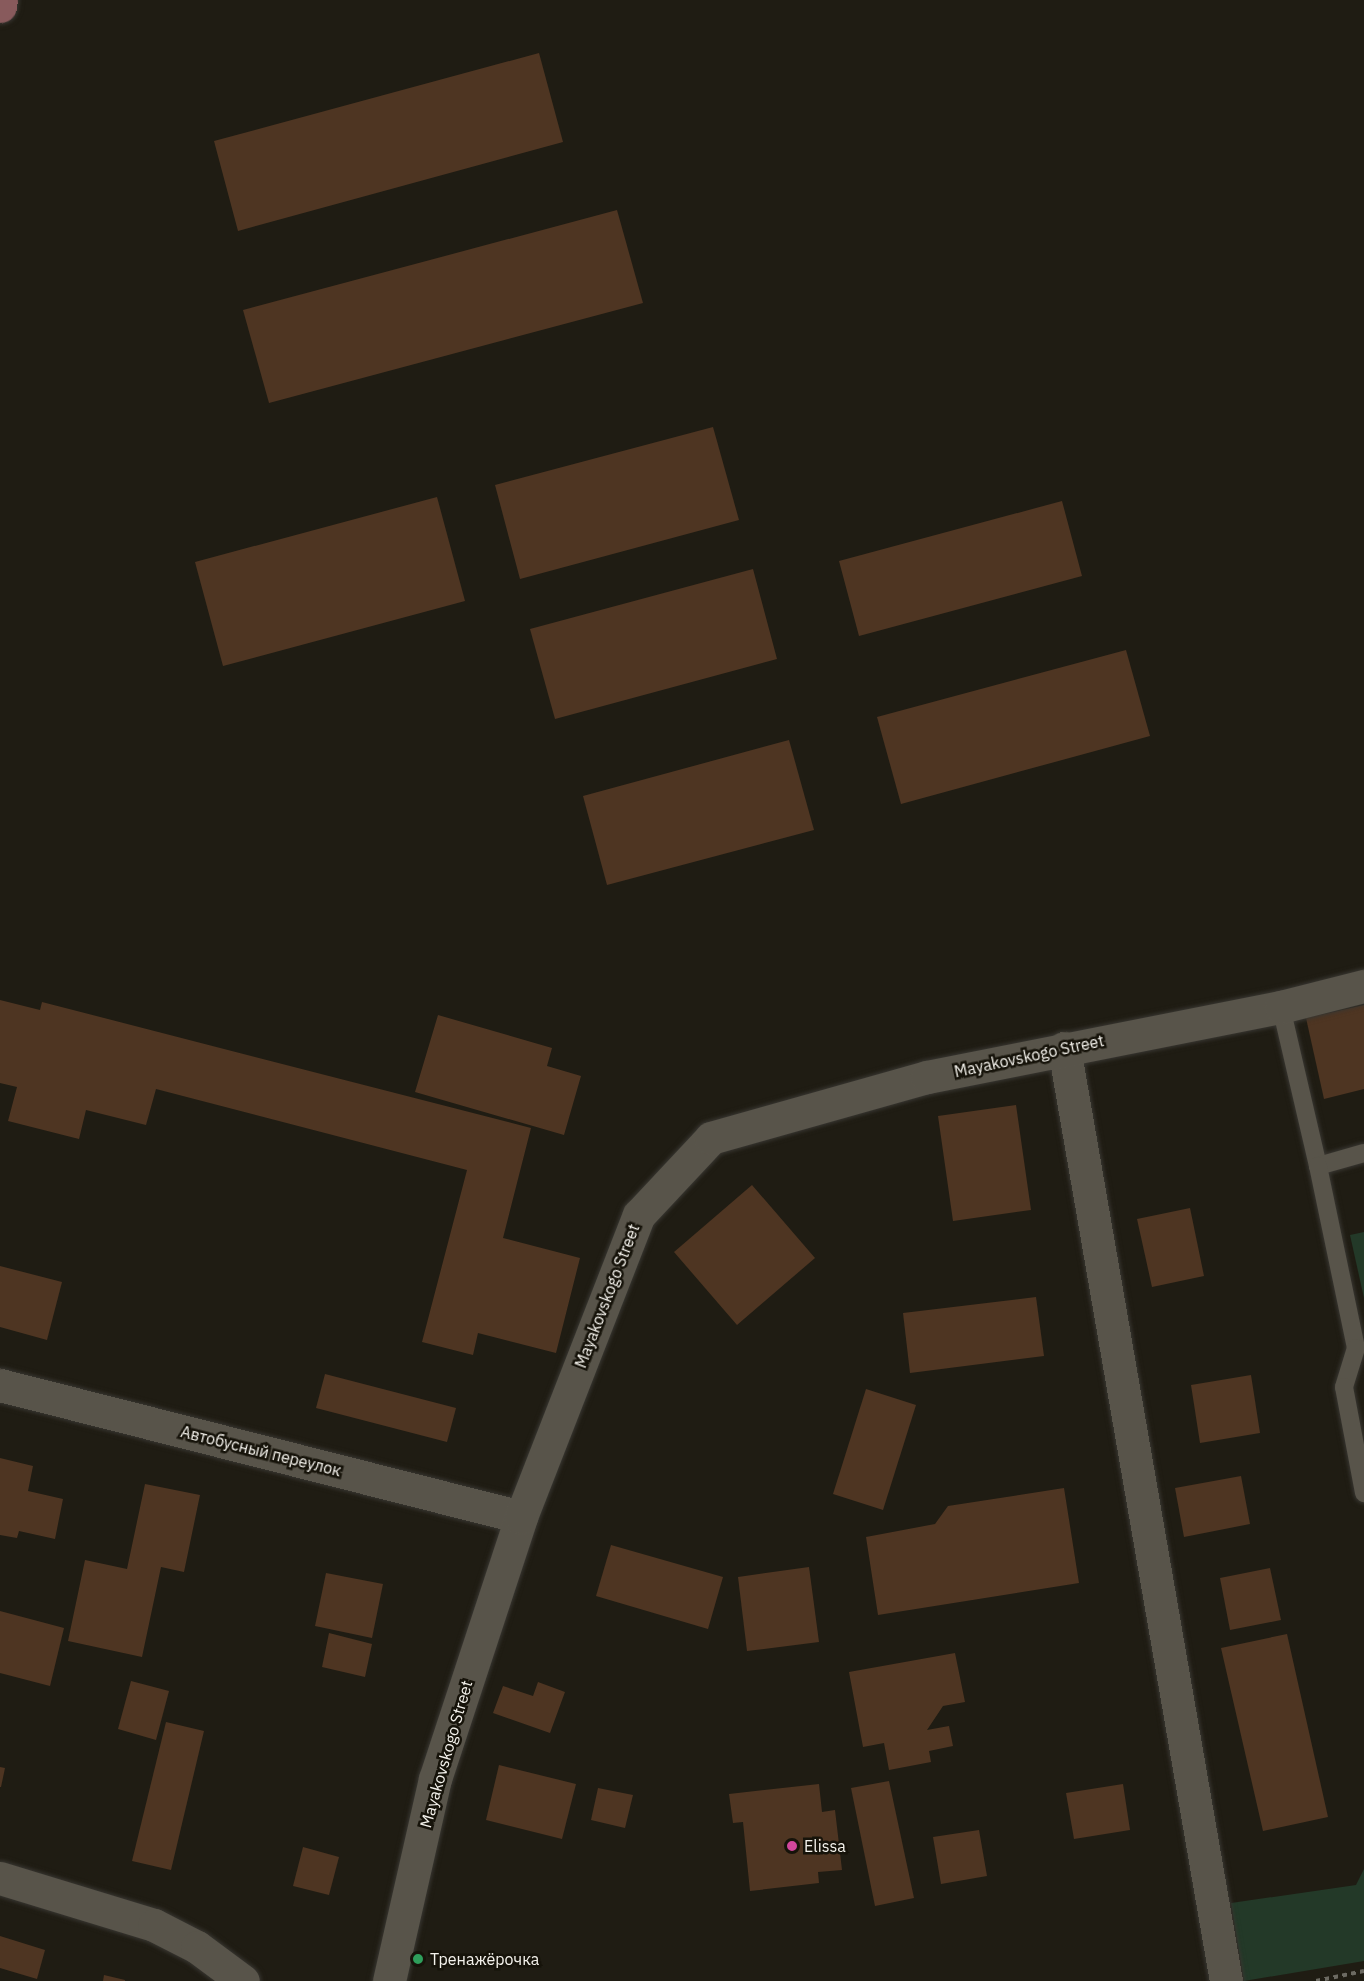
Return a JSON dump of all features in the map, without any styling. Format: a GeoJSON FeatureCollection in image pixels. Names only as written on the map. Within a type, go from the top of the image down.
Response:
{"type":"FeatureCollection","features":[{"type":"Feature","properties":{"kind":"main road"},"geometry":{"type":"LineString","coordinates":[[0,6],[2,0]]}},
{"type":"Feature","properties":{"kind":"street","name":"Mayakovskogo Street"},"geometry":{"type":"LineString","coordinates":[[389,1981],[435,1779],[521,1517],[639,1215],[711,1138],[927,1077],[1281,1006],[1364,986]]}},
{"type":"Feature","properties":{"kind":"street"},"geometry":{"type":"LineString","coordinates":[[1064,1048],[1226,1981]]}},
{"type":"Feature","properties":{"kind":"street","name":"Автобусный переулок"},"geometry":{"type":"LineString","coordinates":[[0,1385],[521,1517]]}},
{"type":"Feature","properties":{"kind":"street"},"geometry":{"type":"LineString","coordinates":[[0,1878],[154,1925],[197,1947],[243,1981]]}},
{"type":"Feature","properties":{"kind":"lane"},"geometry":{"type":"LineString","coordinates":[[1281,1006],[1318,1166],[1356,1348],[1344,1387],[1364,1493]]}},
{"type":"Feature","properties":{"kind":"lane"},"geometry":{"type":"LineString","coordinates":[[1318,1166],[1364,1154]]}},
{"type":"Feature","properties":{"kind":"path"},"geometry":{"type":"LineString","coordinates":[[1316,1981],[1364,1971]]}},
{"type":"Feature","properties":{"kind":"green space"},"geometry":{"type":"Polygon","coordinates":[[[1364,1232],[1364,1298],[1350,1235],[1364,1232]]]}},
{"type":"Feature","properties":{"kind":"green space"},"geometry":{"type":"Polygon","coordinates":[[[1364,1869],[1364,1961],[1244,1981],[1231,1903],[1356,1885],[1364,1869]]]}},
{"type":"Feature","properties":{"kind":"building"},"geometry":{"type":"Polygon","coordinates":[[[539,53],[563,142],[238,231],[214,141],[539,53]]]}},
{"type":"Feature","properties":{"kind":"building"},"geometry":{"type":"Polygon","coordinates":[[[617,210],[643,303],[269,403],[243,310],[617,210]]]}},
{"type":"Feature","properties":{"kind":"building"},"geometry":{"type":"Polygon","coordinates":[[[713,427],[739,520],[520,579],[495,485],[713,427]]]}},
{"type":"Feature","properties":{"kind":"building"},"geometry":{"type":"Polygon","coordinates":[[[437,497],[465,601],[223,666],[195,562],[437,497]]]}},
{"type":"Feature","properties":{"kind":"building"},"geometry":{"type":"Polygon","coordinates":[[[1062,501],[1082,576],[859,636],[839,561],[1062,501]]]}},
{"type":"Feature","properties":{"kind":"building"},"geometry":{"type":"Polygon","coordinates":[[[753,569],[777,659],[555,719],[530,629],[753,569]]]}},
{"type":"Feature","properties":{"kind":"building"},"geometry":{"type":"Polygon","coordinates":[[[1126,650],[1150,736],[901,804],[877,717],[1126,650]]]}},
{"type":"Feature","properties":{"kind":"building"},"geometry":{"type":"Polygon","coordinates":[[[789,740],[814,830],[607,885],[583,796],[789,740]]]}},
{"type":"Feature","properties":{"kind":"building"},"geometry":{"type":"Polygon","coordinates":[[[0,1000],[40,1010],[42,1002],[531,1128],[503,1238],[580,1258],[556,1353],[478,1333],[473,1355],[422,1342],[467,1170],[156,1089],[146,1125],[86,1110],[79,1139],[8,1121],[17,1087],[0,1083],[0,1000]]]}},
{"type":"Feature","properties":{"kind":"building"},"geometry":{"type":"Polygon","coordinates":[[[1364,1005],[1364,1089],[1324,1099],[1306,1018],[1364,1005]]]}},
{"type":"Feature","properties":{"kind":"building"},"geometry":{"type":"Polygon","coordinates":[[[438,1015],[552,1048],[547,1066],[581,1076],[564,1135],[415,1092],[438,1015]]]}},
{"type":"Feature","properties":{"kind":"building"},"geometry":{"type":"Polygon","coordinates":[[[1016,1105],[1031,1210],[953,1221],[938,1116],[1016,1105]]]}},
{"type":"Feature","properties":{"kind":"building"},"geometry":{"type":"Polygon","coordinates":[[[752,1185],[815,1258],[737,1325],[674,1252],[752,1185]]]}},
{"type":"Feature","properties":{"kind":"building"},"geometry":{"type":"Polygon","coordinates":[[[1190,1208],[1204,1276],[1152,1287],[1137,1219],[1190,1208]]]}},
{"type":"Feature","properties":{"kind":"building"},"geometry":{"type":"Polygon","coordinates":[[[0,1266],[62,1282],[47,1340],[0,1327],[0,1266]]]}},
{"type":"Feature","properties":{"kind":"building"},"geometry":{"type":"Polygon","coordinates":[[[1036,1297],[1044,1356],[910,1373],[903,1313],[1036,1297]]]}},
{"type":"Feature","properties":{"kind":"building"},"geometry":{"type":"Polygon","coordinates":[[[325,1374],[456,1408],[447,1442],[316,1408],[325,1374]]]}},
{"type":"Feature","properties":{"kind":"building"},"geometry":{"type":"Polygon","coordinates":[[[1251,1375],[1260,1433],[1200,1443],[1191,1385],[1251,1375]]]}},
{"type":"Feature","properties":{"kind":"building"},"geometry":{"type":"Polygon","coordinates":[[[866,1389],[916,1405],[883,1510],[833,1494],[866,1389]]]}},
{"type":"Feature","properties":{"kind":"building"},"geometry":{"type":"Polygon","coordinates":[[[0,1458],[33,1466],[28,1491],[63,1499],[55,1539],[19,1531],[17,1538],[0,1535],[0,1458]]]}},
{"type":"Feature","properties":{"kind":"building"},"geometry":{"type":"Polygon","coordinates":[[[1241,1476],[1250,1524],[1184,1537],[1175,1488],[1241,1476]]]}},
{"type":"Feature","properties":{"kind":"building"},"geometry":{"type":"Polygon","coordinates":[[[145,1484],[200,1495],[184,1572],[161,1567],[142,1657],[68,1641],[85,1560],[127,1569],[145,1484]]]}},
{"type":"Feature","properties":{"kind":"building"},"geometry":{"type":"Polygon","coordinates":[[[1064,1488],[1079,1583],[878,1615],[866,1537],[935,1524],[948,1506],[1064,1488]]]}},
{"type":"Feature","properties":{"kind":"building"},"geometry":{"type":"Polygon","coordinates":[[[611,1545],[723,1577],[708,1629],[596,1596],[611,1545]]]}},
{"type":"Feature","properties":{"kind":"building"},"geometry":{"type":"Polygon","coordinates":[[[809,1567],[819,1642],[747,1651],[738,1577],[809,1567]]]}},
{"type":"Feature","properties":{"kind":"building"},"geometry":{"type":"Polygon","coordinates":[[[1270,1568],[1281,1620],[1230,1630],[1220,1578],[1270,1568]]]}},
{"type":"Feature","properties":{"kind":"building"},"geometry":{"type":"Polygon","coordinates":[[[326,1573],[383,1584],[372,1638],[315,1626],[326,1573]]]}},
{"type":"Feature","properties":{"kind":"building"},"geometry":{"type":"Polygon","coordinates":[[[0,1611],[64,1628],[50,1686],[0,1673],[0,1611]]]}},
{"type":"Feature","properties":{"kind":"building"},"geometry":{"type":"Polygon","coordinates":[[[329,1633],[372,1644],[365,1677],[322,1667],[329,1633]]]}},
{"type":"Feature","properties":{"kind":"building"},"geometry":{"type":"Polygon","coordinates":[[[1287,1634],[1328,1817],[1263,1831],[1221,1648],[1287,1634]]]}},
{"type":"Feature","properties":{"kind":"building"},"geometry":{"type":"Polygon","coordinates":[[[955,1653],[965,1702],[943,1706],[927,1730],[949,1726],[953,1746],[929,1751],[931,1762],[889,1770],[884,1743],[863,1747],[849,1672],[955,1653]]]}},
{"type":"Feature","properties":{"kind":"building"},"geometry":{"type":"Polygon","coordinates":[[[131,1681],[169,1691],[156,1740],[118,1729],[131,1681]]]}},
{"type":"Feature","properties":{"kind":"building"},"geometry":{"type":"Polygon","coordinates":[[[538,1682],[565,1692],[550,1733],[493,1713],[503,1686],[533,1696],[538,1682]]]}},
{"type":"Feature","properties":{"kind":"building"},"geometry":{"type":"Polygon","coordinates":[[[166,1722],[204,1731],[171,1870],[132,1861],[166,1722]]]}},
{"type":"Feature","properties":{"kind":"building"},"geometry":{"type":"Polygon","coordinates":[[[499,1765],[576,1784],[562,1839],[486,1820],[499,1765]]]}},
{"type":"Feature","properties":{"kind":"building"},"geometry":{"type":"Polygon","coordinates":[[[0,1767],[5,1768],[1,1787],[0,1787],[0,1767]]]}},
{"type":"Feature","properties":{"kind":"building"},"geometry":{"type":"Polygon","coordinates":[[[889,1781],[914,1898],[875,1906],[851,1788],[889,1781]]]}},
{"type":"Feature","properties":{"kind":"building","name":"Elissa"},"geometry":{"type":"Polygon","coordinates":[[[819,1784],[822,1812],[835,1810],[842,1870],[818,1872],[819,1883],[750,1891],[743,1822],[733,1823],[729,1794],[819,1784]]]}},
{"type":"Feature","properties":{"kind":"building"},"geometry":{"type":"Polygon","coordinates":[[[1123,1784],[1130,1830],[1074,1839],[1066,1793],[1123,1784]]]}},
{"type":"Feature","properties":{"kind":"building"},"geometry":{"type":"Polygon","coordinates":[[[598,1788],[633,1795],[625,1828],[591,1820],[598,1788]]]}},
{"type":"Feature","properties":{"kind":"building"},"geometry":{"type":"Polygon","coordinates":[[[979,1830],[987,1876],[941,1884],[933,1837],[979,1830]]]}},
{"type":"Feature","properties":{"kind":"building"},"geometry":{"type":"Polygon","coordinates":[[[303,1847],[339,1857],[329,1895],[293,1886],[303,1847]]]}},
{"type":"Feature","properties":{"kind":"building"},"geometry":{"type":"Polygon","coordinates":[[[0,1936],[45,1950],[37,1979],[0,1968],[0,1936]]]}},
{"type":"Feature","properties":{"kind":"building"},"geometry":{"type":"Polygon","coordinates":[[[104,1975],[125,1980],[125,1981],[103,1981],[104,1975]]]}},
{"type":"Feature","properties":{"kind":"place","name":"Elissa"},"geometry":{"type":"Point","coordinates":[792,1846]}},
{"type":"Feature","properties":{"kind":"place","name":"Тренажёрочка"},"geometry":{"type":"Point","coordinates":[418,1959]}}]}
